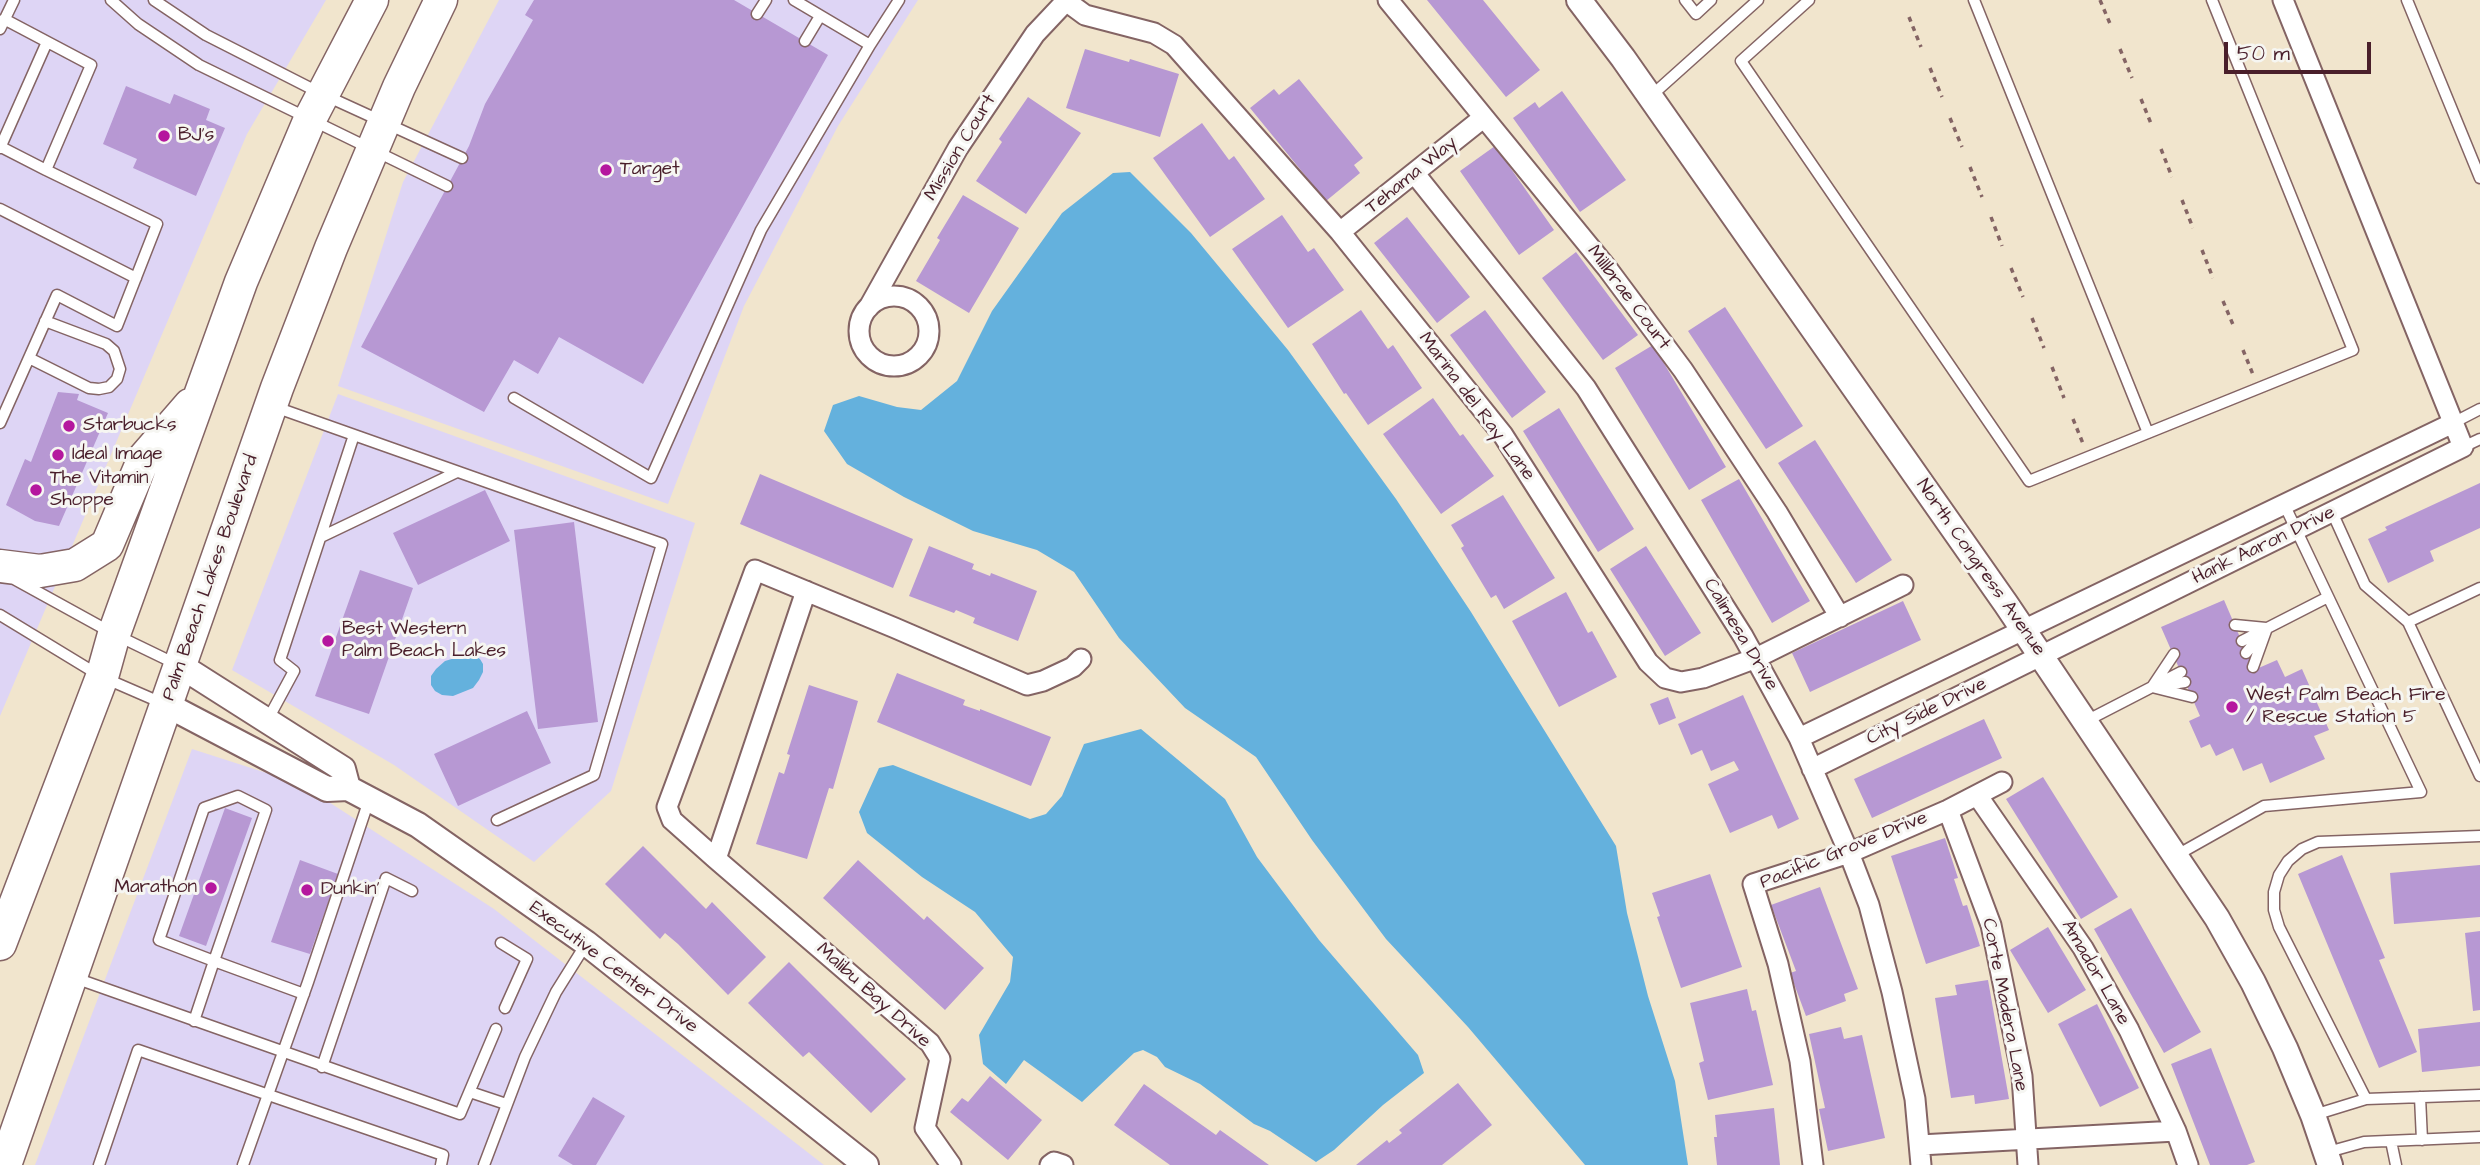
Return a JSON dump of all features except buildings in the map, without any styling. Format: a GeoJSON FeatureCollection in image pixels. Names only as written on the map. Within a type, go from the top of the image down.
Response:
{"type":"FeatureCollection","features":[{"type":"Feature","properties":{"kind":"main road"},"geometry":{"type":"LineString","coordinates":[[0,944],[102,677],[114,635],[241,282],[316,106],[372,0]]}},
{"type":"Feature","properties":{"kind":"main road","name":"Palm Beach Lakes Boulevard"},"geometry":{"type":"LineString","coordinates":[[5,1165],[271,406],[378,136],[441,0]]}},
{"type":"Feature","properties":{"kind":"main road"},"geometry":{"type":"LineString","coordinates":[[0,566],[40,571],[75,565],[107,545],[144,458],[202,391]]}},
{"type":"Feature","properties":{"kind":"street","name":"Marina del Ray Lane"},"geometry":{"type":"LineString","coordinates":[[1067,0],[1085,15],[1154,33],[1174,45],[1340,232],[1503,435],[1648,662],[1665,678],[1681,682],[1703,678],[1756,658],[1903,585]]}},
{"type":"Feature","properties":{"kind":"street","name":"Mission Court"},"geometry":{"type":"LineString","coordinates":[[869,307],[965,137],[1035,34],[1067,0]]}},
{"type":"Feature","properties":{"kind":"street","name":"Millbrae Court"},"geometry":{"type":"LineString","coordinates":[[1388,0],[1607,268],[1683,370],[1777,512],[1840,617]]}},
{"type":"Feature","properties":{"kind":"street","name":"North Congress Avenue"},"geometry":{"type":"LineString","coordinates":[[1578,0],[1650,96],[2024,629],[2217,918],[2253,982],[2285,1048],[2328,1159]]}},
{"type":"Feature","properties":{"kind":"street","name":"Hank Aaron Drive"},"geometry":{"type":"LineString","coordinates":[[2042,656],[2471,443],[2453,423],[2283,0]]}},
{"type":"Feature","properties":{"kind":"street","name":"Tehama Way"},"geometry":{"type":"LineString","coordinates":[[1340,232],[1483,118]]}},
{"type":"Feature","properties":{"kind":"street","name":"Calimesa Drive"},"geometry":{"type":"LineString","coordinates":[[1415,174],[1586,388],[1756,658],[1799,738],[1869,905],[1892,992],[1915,1099],[1921,1165]]}},
{"type":"Feature","properties":{"kind":"street","name":"Hank Aaron Drive"},"geometry":{"type":"LineString","coordinates":[[2024,629],[2453,423]]}},
{"type":"Feature","properties":{"kind":"street","name":"Malibu Bay Drive"},"geometry":{"type":"LineString","coordinates":[[951,1165],[925,1128],[940,1059],[930,1043],[672,820],[667,807],[755,570],[1027,685],[1043,681],[1073,667],[1081,659]]}},
{"type":"Feature","properties":{"kind":"street"},"geometry":{"type":"LineString","coordinates":[[716,859],[806,591]]}},
{"type":"Feature","properties":{"kind":"street","name":"City Side Drive"},"geometry":{"type":"LineString","coordinates":[[1799,738],[2024,629]]}},
{"type":"Feature","properties":{"kind":"street","name":"City Side Drive"},"geometry":{"type":"LineString","coordinates":[[1812,769],[2042,656]]}},
{"type":"Feature","properties":{"kind":"street","name":"Executive Center Drive"},"geometry":{"type":"LineString","coordinates":[[181,666],[343,769],[359,794]]}},
{"type":"Feature","properties":{"kind":"street"},"geometry":{"type":"LineString","coordinates":[[1919,679],[1935,708]]}},
{"type":"Feature","properties":{"kind":"street","name":"Executive Center Drive"},"geometry":{"type":"LineString","coordinates":[[167,705],[327,789],[359,794],[418,825],[586,943],[860,1163]]}},
{"type":"Feature","properties":{"kind":"street"},"geometry":{"type":"LineString","coordinates":[[1846,715],[1860,745]]}},
{"type":"Feature","properties":{"kind":"street","name":"Pacific Grove Drive"},"geometry":{"type":"LineString","coordinates":[[1813,1165],[1800,1061],[1778,964],[1753,884],[1849,853],[1948,810],[2002,782]]}},
{"type":"Feature","properties":{"kind":"street","name":"Amador Lane"},"geometry":{"type":"LineString","coordinates":[[1977,795],[2083,948],[2129,1030],[2176,1131],[2188,1165]]}},
{"type":"Feature","properties":{"kind":"street","name":"Corte Madera Lane"},"geometry":{"type":"LineString","coordinates":[[1948,810],[1991,925],[2022,1076],[2028,1165]]}},
{"type":"Feature","properties":{"kind":"street"},"geometry":{"type":"LineString","coordinates":[[1920,1145],[2176,1131]]}},
{"type":"Feature","properties":{"kind":"street"},"geometry":{"type":"LineString","coordinates":[[1050,1165],[1054,1162],[1063,1165]]}},
{"type":"Feature","properties":{"kind":"lane"},"geometry":{"type":"LineString","coordinates":[[14,0],[2,24],[47,42],[91,65],[47,170]]}},
{"type":"Feature","properties":{"kind":"lane"},"geometry":{"type":"LineString","coordinates":[[111,0],[138,24],[199,65],[316,106],[378,136],[447,186]]}},
{"type":"Feature","properties":{"kind":"lane"},"geometry":{"type":"LineString","coordinates":[[154,0],[316,106],[378,136],[462,158]]}},
{"type":"Feature","properties":{"kind":"lane"},"geometry":{"type":"LineString","coordinates":[[757,14],[766,0]]}},
{"type":"Feature","properties":{"kind":"lane"},"geometry":{"type":"LineString","coordinates":[[794,0],[870,45]]}},
{"type":"Feature","properties":{"kind":"lane"},"geometry":{"type":"LineString","coordinates":[[514,398],[651,478],[761,230],[898,0]]}},
{"type":"Feature","properties":{"kind":"lane"},"geometry":{"type":"LineString","coordinates":[[1685,0],[1696,14],[1711,0]]}},
{"type":"Feature","properties":{"kind":"lane"},"geometry":{"type":"LineString","coordinates":[[1650,96],[1758,0]]}},
{"type":"Feature","properties":{"kind":"lane"},"geometry":{"type":"LineString","coordinates":[[1809,0],[1741,61],[2029,481],[2353,350],[2212,0]]}},
{"type":"Feature","properties":{"kind":"lane"},"geometry":{"type":"LineString","coordinates":[[1975,0],[2148,433]]}},
{"type":"Feature","properties":{"kind":"lane"},"geometry":{"type":"LineString","coordinates":[[2407,0],[2480,178]]}},
{"type":"Feature","properties":{"kind":"lane"},"geometry":{"type":"LineString","coordinates":[[805,41],[820,16]]}},
{"type":"Feature","properties":{"kind":"lane"},"geometry":{"type":"LineString","coordinates":[[0,422],[57,295],[117,326],[157,224],[0,147],[47,42]]}},
{"type":"Feature","properties":{"kind":"lane"},"geometry":{"type":"LineString","coordinates":[[0,209],[136,278]]}},
{"type":"Feature","properties":{"kind":"lane"},"geometry":{"type":"LineString","coordinates":[[29,358],[89,387],[109,387],[117,379],[120,369],[114,351],[106,344],[45,321]]}},
{"type":"Feature","properties":{"kind":"lane"},"geometry":{"type":"LineString","coordinates":[[271,406],[662,544],[594,775],[496,820]]}},
{"type":"Feature","properties":{"kind":"lane"},"geometry":{"type":"LineString","coordinates":[[2453,423],[2480,409]]}},
{"type":"Feature","properties":{"kind":"lane"},"geometry":{"type":"LineString","coordinates":[[267,722],[294,671],[280,660],[354,435]]}},
{"type":"Feature","properties":{"kind":"lane"},"geometry":{"type":"LineString","coordinates":[[321,537],[457,471]]}},
{"type":"Feature","properties":{"kind":"lane"},"geometry":{"type":"LineString","coordinates":[[2176,856],[2264,806],[2421,792],[2284,503]]}},
{"type":"Feature","properties":{"kind":"lane"},"geometry":{"type":"LineString","coordinates":[[2332,512],[2365,585],[2408,622],[2480,776]]}},
{"type":"Feature","properties":{"kind":"lane"},"geometry":{"type":"LineString","coordinates":[[0,572],[114,635],[181,666]]}},
{"type":"Feature","properties":{"kind":"lane"},"geometry":{"type":"LineString","coordinates":[[2408,622],[2480,588]]}},
{"type":"Feature","properties":{"kind":"lane"},"geometry":{"type":"LineString","coordinates":[[2242,641],[2328,597]]}},
{"type":"Feature","properties":{"kind":"lane"},"geometry":{"type":"LineString","coordinates":[[0,615],[102,677],[167,705]]}},
{"type":"Feature","properties":{"kind":"lane"},"geometry":{"type":"LineString","coordinates":[[2235,625],[2267,628]]}},
{"type":"Feature","properties":{"kind":"lane"},"geometry":{"type":"LineString","coordinates":[[2246,653],[2267,628]]}},
{"type":"Feature","properties":{"kind":"lane"},"geometry":{"type":"LineString","coordinates":[[2253,667],[2267,628]]}},
{"type":"Feature","properties":{"kind":"lane"},"geometry":{"type":"LineString","coordinates":[[2152,687],[2174,654]]}},
{"type":"Feature","properties":{"kind":"lane"},"geometry":{"type":"LineString","coordinates":[[2086,721],[2181,672]]}},
{"type":"Feature","properties":{"kind":"lane"},"geometry":{"type":"LineString","coordinates":[[2152,687],[2185,682]]}},
{"type":"Feature","properties":{"kind":"lane"},"geometry":{"type":"LineString","coordinates":[[2152,687],[2192,697]]}},
{"type":"Feature","properties":{"kind":"lane"},"geometry":{"type":"LineString","coordinates":[[243,1165],[304,994],[359,794]]}},
{"type":"Feature","properties":{"kind":"lane"},"geometry":{"type":"LineString","coordinates":[[194,1021],[214,961],[266,810],[239,796],[204,808],[159,940],[214,961],[304,994]]}},
{"type":"Feature","properties":{"kind":"lane"},"geometry":{"type":"LineString","coordinates":[[2366,1098],[2280,927],[2274,910],[2274,892],[2279,875],[2295,855],[2318,842],[2480,836]]}},
{"type":"Feature","properties":{"kind":"lane"},"geometry":{"type":"LineString","coordinates":[[322,1067],[386,878],[412,891]]}},
{"type":"Feature","properties":{"kind":"lane"},"geometry":{"type":"LineString","coordinates":[[500,943],[527,959],[505,1008]]}},
{"type":"Feature","properties":{"kind":"lane"},"geometry":{"type":"LineString","coordinates":[[484,1165],[524,1057],[556,992],[586,943]]}},
{"type":"Feature","properties":{"kind":"lane"},"geometry":{"type":"LineString","coordinates":[[72,976],[460,1114],[496,1029]]}},
{"type":"Feature","properties":{"kind":"lane"},"geometry":{"type":"LineString","coordinates":[[99,1165],[138,1050],[443,1155],[441,1165]]}},
{"type":"Feature","properties":{"kind":"lane"},"geometry":{"type":"LineString","coordinates":[[470,1092],[506,1104]]}},
{"type":"Feature","properties":{"kind":"lane"},"geometry":{"type":"LineString","coordinates":[[2313,1115],[2366,1098],[2480,1095]]}},
{"type":"Feature","properties":{"kind":"lane"},"geometry":{"type":"LineString","coordinates":[[2420,1097],[2422,1140]]}},
{"type":"Feature","properties":{"kind":"lane"},"geometry":{"type":"LineString","coordinates":[[2328,1159],[2364,1142],[2480,1137]]}},
{"type":"Feature","properties":{"kind":"lane"},"geometry":{"type":"LineString","coordinates":[[2391,1141],[2396,1165]]}},
{"type":"Feature","properties":{"kind":"path"},"geometry":{"type":"LineString","coordinates":[[2100,0],[2111,26]]}},
{"type":"Feature","properties":{"kind":"path"},"geometry":{"type":"LineString","coordinates":[[1909,17],[1921,47]]}},
{"type":"Feature","properties":{"kind":"path"},"geometry":{"type":"LineString","coordinates":[[2120,49],[2132,78]]}},
{"type":"Feature","properties":{"kind":"path"},"geometry":{"type":"LineString","coordinates":[[1930,68],[1942,97]]}},
{"type":"Feature","properties":{"kind":"path"},"geometry":{"type":"LineString","coordinates":[[2141,99],[2152,126]]}},
{"type":"Feature","properties":{"kind":"path"},"geometry":{"type":"LineString","coordinates":[[1950,118],[1962,147]]}},
{"type":"Feature","properties":{"kind":"path"},"geometry":{"type":"LineString","coordinates":[[2161,149],[2172,177]]}},
{"type":"Feature","properties":{"kind":"path"},"geometry":{"type":"LineString","coordinates":[[1970,167],[1982,197]]}},
{"type":"Feature","properties":{"kind":"path"},"geometry":{"type":"LineString","coordinates":[[2182,200],[2193,228]]}},
{"type":"Feature","properties":{"kind":"path"},"geometry":{"type":"LineString","coordinates":[[1991,217],[2002,246]]}},
{"type":"Feature","properties":{"kind":"path"},"geometry":{"type":"LineString","coordinates":[[2202,250],[2213,278]]}},
{"type":"Feature","properties":{"kind":"path"},"geometry":{"type":"LineString","coordinates":[[2011,268],[2023,297]]}},
{"type":"Feature","properties":{"kind":"path"},"geometry":{"type":"LineString","coordinates":[[2223,301],[2234,327]]}},
{"type":"Feature","properties":{"kind":"path"},"geometry":{"type":"LineString","coordinates":[[2032,318],[2044,348]]}},
{"type":"Feature","properties":{"kind":"path"},"geometry":{"type":"LineString","coordinates":[[2242,350],[2258,388]]}},
{"type":"Feature","properties":{"kind":"path"},"geometry":{"type":"LineString","coordinates":[[2052,367],[2064,398]]}},
{"type":"Feature","properties":{"kind":"path"},"geometry":{"type":"LineString","coordinates":[[2073,419],[2088,457]]}},
{"type":"Feature","properties":{"kind":"shaded area"},"geometry":{"type":"Polygon","coordinates":[[[0,0],[326,0],[247,134],[0,716],[0,0]]]}},
{"type":"Feature","properties":{"kind":"shaded area"},"geometry":{"type":"Polygon","coordinates":[[[499,0],[918,0],[838,126],[744,306],[668,504],[338,386],[403,182],[499,0]]]}},
{"type":"Feature","properties":{"kind":"shaded area"},"geometry":{"type":"Polygon","coordinates":[[[338,394],[695,523],[611,791],[534,862],[394,765],[232,670],[338,394]]]}},
{"type":"Feature","properties":{"kind":"shaded area"},"geometry":{"type":"Polygon","coordinates":[[[192,749],[301,784],[494,909],[824,1165],[35,1165],[192,749]]]}},
{"type":"Feature","properties":{"kind":"water"},"geometry":{"type":"Polygon","coordinates":[[[1130,172],[1191,233],[1288,350],[1396,499],[1471,612],[1616,846],[1627,913],[1648,996],[1675,1081],[1688,1165],[1585,1165],[1468,1027],[1386,939],[1312,840],[1256,757],[1185,708],[1119,638],[1074,572],[1037,550],[973,531],[904,497],[847,464],[824,431],[833,405],[859,396],[897,407],[921,410],[957,381],[992,311],[1062,213],[1113,173],[1130,172]]]}},
{"type":"Feature","properties":{"kind":"water"},"geometry":{"type":"Polygon","coordinates":[[[473,655],[483,664],[483,672],[473,688],[453,696],[435,691],[431,685],[431,676],[436,669],[445,661],[473,655]]]}},
{"type":"Feature","properties":{"kind":"water"},"geometry":{"type":"Polygon","coordinates":[[[1141,729],[1225,799],[1257,857],[1319,940],[1418,1055],[1424,1073],[1383,1105],[1334,1150],[1316,1162],[1270,1131],[1254,1124],[1200,1084],[1165,1067],[1157,1057],[1143,1050],[1134,1053],[1082,1102],[1024,1060],[1006,1084],[983,1064],[979,1035],[1010,982],[1013,957],[975,912],[922,877],[867,833],[859,812],[879,768],[893,765],[1030,819],[1046,814],[1062,796],[1084,744],[1141,729]]]}},
{"type":"Feature","properties":{"kind":"place","name":"BJ's"},"geometry":{"type":"Point","coordinates":[164,136]}},
{"type":"Feature","properties":{"kind":"place","name":"Target"},"geometry":{"type":"Point","coordinates":[606,170]}},
{"type":"Feature","properties":{"kind":"place","name":"Starbucks"},"geometry":{"type":"Point","coordinates":[69,426]}},
{"type":"Feature","properties":{"kind":"place","name":"Ideal Image"},"geometry":{"type":"Point","coordinates":[58,455]}},
{"type":"Feature","properties":{"kind":"place","name":"The Vitamin Shoppe"},"geometry":{"type":"Point","coordinates":[36,490]}},
{"type":"Feature","properties":{"kind":"place","name":"Best Western Palm Beach Lakes"},"geometry":{"type":"Point","coordinates":[328,641]}},
{"type":"Feature","properties":{"kind":"place","name":"West Palm Beach Fire / Rescue Station 5"},"geometry":{"type":"Point","coordinates":[2232,707]}},
{"type":"Feature","properties":{"kind":"place","name":"Marathon"},"geometry":{"type":"Point","coordinates":[211,888]}},
{"type":"Feature","properties":{"kind":"place","name":"Dunkin'"},"geometry":{"type":"Point","coordinates":[307,890]}}]}
